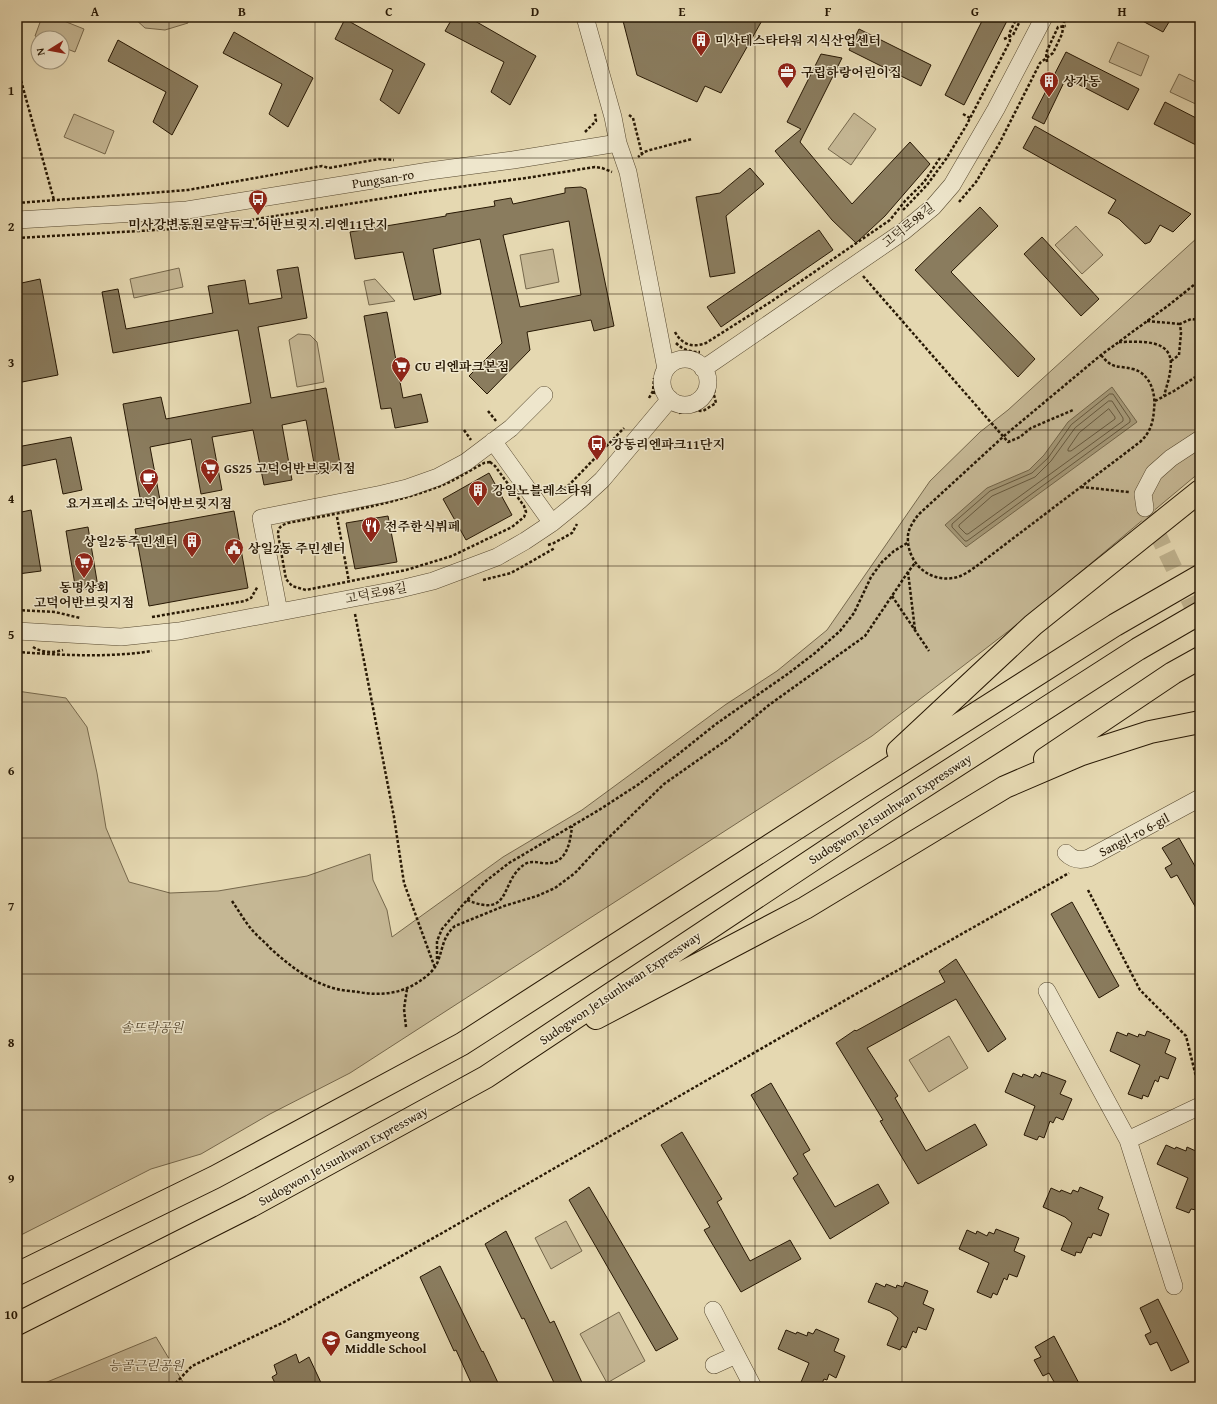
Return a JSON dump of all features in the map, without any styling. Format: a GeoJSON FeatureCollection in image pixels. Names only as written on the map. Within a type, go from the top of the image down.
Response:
{"type":"FeatureCollection","features":[{"type":"Feature","properties":{"kind":"highway"},"geometry":{"type":"LineString","coordinates":[[859,788],[1033,625],[1200,491]]}},
{"type":"Feature","properties":{"kind":"highway"},"geometry":{"type":"LineString","coordinates":[[17,1274],[215,1177],[462,1044],[1115,625],[1200,576]]}},
{"type":"Feature","properties":{"kind":"highway","name":"Sudogwon Je1sunhwan Expressway"},"geometry":{"type":"LineString","coordinates":[[17,1324],[251,1206],[486,1077],[893,807],[1138,649],[1200,613]]}},
{"type":"Feature","properties":{"kind":"highway"},"geometry":{"type":"LineString","coordinates":[[486,1077],[804,908],[1004,787],[1173,673],[1200,658]]}},
{"type":"Feature","properties":{"kind":"highway"},"geometry":{"type":"LineString","coordinates":[[1004,787],[1082,754],[1150,732],[1200,722]]}},
{"type":"Feature","properties":{"kind":"street"},"geometry":{"type":"LineString","coordinates":[[585,17],[613,117],[618,143],[628,172],[659,373],[663,375],[663,389],[670,399],[678,404],[692,404],[703,395],[706,389],[706,375],[710,372],[698,364],[685,359],[672,363],[659,373]]}},
{"type":"Feature","properties":{"kind":"street","name":"고덕로98길"},"geometry":{"type":"LineString","coordinates":[[710,372],[904,231],[933,207],[952,185],[963,167],[996,109],[1044,17]]}},
{"type":"Feature","properties":{"kind":"street","name":"Pungsan-ro"},"geometry":{"type":"LineString","coordinates":[[17,220],[187,210],[429,171],[512,160],[618,143]]}},
{"type":"Feature","properties":{"kind":"street"},"geometry":{"type":"LineString","coordinates":[[279,612],[261,518],[407,488],[438,477],[461,465],[511,428],[544,395]]}},
{"type":"Feature","properties":{"kind":"street","name":"고덕로98길"},"geometry":{"type":"LineString","coordinates":[[17,631],[121,637],[179,631],[396,590],[433,581],[497,557],[552,523],[602,480],[670,399]]}},
{"type":"Feature","properties":{"kind":"street"},"geometry":{"type":"LineString","coordinates":[[1144,501],[1154,473],[1171,458],[1200,439]]}},
{"type":"Feature","properties":{"kind":"street"},"geometry":{"type":"LineString","coordinates":[[493,441],[552,523]]}},
{"type":"Feature","properties":{"kind":"street","name":"Sangil-ro 6-gil"},"geometry":{"type":"LineString","coordinates":[[1072,856],[1090,858],[1200,798]]}},
{"type":"Feature","properties":{"kind":"street"},"geometry":{"type":"LineString","coordinates":[[1047,991],[1128,1140],[1174,1286]]}},
{"type":"Feature","properties":{"kind":"street"},"geometry":{"type":"LineString","coordinates":[[1128,1140],[1200,1106]]}},
{"type":"Feature","properties":{"kind":"street"},"geometry":{"type":"LineString","coordinates":[[713,1310],[753,1387]]}},
{"type":"Feature","properties":{"kind":"street"},"geometry":{"type":"LineString","coordinates":[[714,1365],[736,1355]]}},
{"type":"Feature","properties":{"kind":"path"},"geometry":{"type":"LineString","coordinates":[[938,163],[942,165],[970,118],[1010,41],[1009,34],[1018,17]]}},
{"type":"Feature","properties":{"kind":"path"},"geometry":{"type":"LineString","coordinates":[[980,184],[976,182],[1005,136],[1040,64],[1053,53],[1062,34],[1064,17]]}},
{"type":"Feature","properties":{"kind":"path"},"geometry":{"type":"LineString","coordinates":[[1047,62],[1046,53],[1058,27],[1064,26]]}},
{"type":"Feature","properties":{"kind":"path"},"geometry":{"type":"LineString","coordinates":[[1004,39],[1010,37]]}},
{"type":"Feature","properties":{"kind":"path"},"geometry":{"type":"LineString","coordinates":[[17,66],[54,200]]}},
{"type":"Feature","properties":{"kind":"path"},"geometry":{"type":"LineString","coordinates":[[964,114],[970,118]]}},
{"type":"Feature","properties":{"kind":"path"},"geometry":{"type":"LineString","coordinates":[[633,118],[642,154],[640,156],[640,160]]}},
{"type":"Feature","properties":{"kind":"path"},"geometry":{"type":"LineString","coordinates":[[586,132],[596,121]]}},
{"type":"Feature","properties":{"kind":"path"},"geometry":{"type":"LineString","coordinates":[[642,154],[650,150],[692,139]]}},
{"type":"Feature","properties":{"kind":"path"},"geometry":{"type":"LineString","coordinates":[[673,325],[678,338],[684,343],[690,346],[698,346],[706,343],[772,301],[890,220],[905,201],[924,182],[940,158]]}},
{"type":"Feature","properties":{"kind":"path"},"geometry":{"type":"LineString","coordinates":[[17,202],[188,190],[322,166]]}},
{"type":"Feature","properties":{"kind":"path"},"geometry":{"type":"LineString","coordinates":[[17,238],[208,228],[422,192],[595,167],[602,168],[616,175]]}},
{"type":"Feature","properties":{"kind":"path"},"geometry":{"type":"LineString","coordinates":[[865,277],[1008,442],[1020,437],[1031,428],[1074,410]]}},
{"type":"Feature","properties":{"kind":"path"},"geometry":{"type":"LineString","coordinates":[[1102,355],[1106,361],[1112,365],[1134,369],[1148,380],[1155,401],[1152,426],[1144,438],[978,565],[964,574],[955,578],[935,577],[921,569],[915,563],[911,554],[908,534],[918,515],[1004,436],[1102,355],[1118,342],[1200,280]]}},
{"type":"Feature","properties":{"kind":"path"},"geometry":{"type":"LineString","coordinates":[[1146,321],[1180,324],[1191,319],[1200,320]]}},
{"type":"Feature","properties":{"kind":"path"},"geometry":{"type":"LineString","coordinates":[[1171,361],[1179,355],[1181,333],[1180,324]]}},
{"type":"Feature","properties":{"kind":"path"},"geometry":{"type":"LineString","coordinates":[[1118,342],[1147,342],[1159,344],[1167,351],[1171,361],[1171,370],[1164,396]]}},
{"type":"Feature","properties":{"kind":"path"},"geometry":{"type":"LineString","coordinates":[[678,345],[692,352],[700,352],[706,349]]}},
{"type":"Feature","properties":{"kind":"path"},"geometry":{"type":"LineString","coordinates":[[703,411],[716,403],[714,383],[710,372]]}},
{"type":"Feature","properties":{"kind":"path"},"geometry":{"type":"LineString","coordinates":[[650,398],[659,373]]}},
{"type":"Feature","properties":{"kind":"path"},"geometry":{"type":"LineString","coordinates":[[650,403],[655,391],[659,373]]}},
{"type":"Feature","properties":{"kind":"path"},"geometry":{"type":"LineString","coordinates":[[1155,401],[1200,374]]}},
{"type":"Feature","properties":{"kind":"path"},"geometry":{"type":"LineString","coordinates":[[545,491],[550,494],[558,493],[569,485],[628,424]]}},
{"type":"Feature","properties":{"kind":"path"},"geometry":{"type":"LineString","coordinates":[[490,462],[495,466],[519,498],[526,512],[520,521],[512,528],[452,556],[406,570],[349,582],[306,590],[292,586],[284,573],[278,534],[278,530],[281,525],[378,506],[408,497],[439,486],[484,463],[490,462]]}},
{"type":"Feature","properties":{"kind":"path"},"geometry":{"type":"LineString","coordinates":[[1081,487],[1144,501]]}},
{"type":"Feature","properties":{"kind":"path"},"geometry":{"type":"LineString","coordinates":[[559,496],[563,494]]}},
{"type":"Feature","properties":{"kind":"path"},"geometry":{"type":"LineString","coordinates":[[336,514],[349,582]]}},
{"type":"Feature","properties":{"kind":"path"},"geometry":{"type":"LineString","coordinates":[[549,545],[572,532],[574,528]]}},
{"type":"Feature","properties":{"kind":"path"},"geometry":{"type":"LineString","coordinates":[[438,962],[436,947],[440,934],[450,919],[486,881],[509,863],[639,784],[716,724],[815,653],[840,630],[854,612],[870,577],[882,562],[894,551],[909,542]]}},
{"type":"Feature","properties":{"kind":"path"},"geometry":{"type":"LineString","coordinates":[[232,901],[253,932],[282,959],[309,978],[337,989],[369,994],[390,994],[407,989],[420,982],[435,968],[448,931],[455,926],[504,906],[537,896],[555,888],[575,873],[599,847],[664,784],[728,739],[769,705],[865,636],[915,563]]}},
{"type":"Feature","properties":{"kind":"path"},"geometry":{"type":"LineString","coordinates":[[908,572],[915,631]]}},
{"type":"Feature","properties":{"kind":"path"},"geometry":{"type":"LineString","coordinates":[[149,618],[245,601],[251,598],[259,584]]}},
{"type":"Feature","properties":{"kind":"path"},"geometry":{"type":"LineString","coordinates":[[892,596],[929,651]]}},
{"type":"Feature","properties":{"kind":"path"},"geometry":{"type":"LineString","coordinates":[[17,610],[55,612],[77,618],[85,618]]}},
{"type":"Feature","properties":{"kind":"path"},"geometry":{"type":"LineString","coordinates":[[356,614],[394,817],[404,883],[435,968]]}},
{"type":"Feature","properties":{"kind":"path"},"geometry":{"type":"LineString","coordinates":[[467,900],[476,904],[491,905],[503,897],[508,890],[509,883],[513,876],[524,865],[530,862],[552,863],[561,859],[567,852],[572,826]]}},
{"type":"Feature","properties":{"kind":"path"},"geometry":{"type":"LineString","coordinates":[[172,1387],[192,1366],[284,1322],[444,1232],[1072,871],[1072,856]]}},
{"type":"Feature","properties":{"kind":"path"},"geometry":{"type":"LineString","coordinates":[[1088,890],[1140,990],[1186,1036],[1200,1093]]}},
{"type":"Feature","properties":{"kind":"path"},"geometry":{"type":"LineString","coordinates":[[406,1027],[404,1009],[407,989]]}},
{"type":"Feature","properties":{"kind":"green space"},"geometry":{"type":"Polygon","coordinates":[[[42,17],[54,17],[84,29],[75,52],[70,50],[70,30],[37,30],[42,17]]]}},
{"type":"Feature","properties":{"kind":"green space"},"geometry":{"type":"Polygon","coordinates":[[[133,17],[188,17],[188,23],[165,30],[145,28],[133,17]]]}},
{"type":"Feature","properties":{"kind":"green space"},"geometry":{"type":"Polygon","coordinates":[[[1118,42],[1149,56],[1141,76],[1109,62],[1118,42]]]}},
{"type":"Feature","properties":{"kind":"green space"},"geometry":{"type":"Polygon","coordinates":[[[1179,74],[1200,84],[1200,106],[1170,92],[1179,74]]]}},
{"type":"Feature","properties":{"kind":"green space"},"geometry":{"type":"Polygon","coordinates":[[[854,113],[876,129],[851,165],[828,149],[854,113]]]}},
{"type":"Feature","properties":{"kind":"green space"},"geometry":{"type":"Polygon","coordinates":[[[74,114],[114,131],[105,154],[64,137],[74,114]]]}},
{"type":"Feature","properties":{"kind":"green space"},"geometry":{"type":"Polygon","coordinates":[[[1076,226],[1103,255],[1082,274],[1055,245],[1076,226]]]}},
{"type":"Feature","properties":{"kind":"green space","name":"솔뜨락공원"},"geometry":{"type":"Polygon","coordinates":[[[1197,238],[1200,244],[1200,472],[1028,616],[872,736],[350,1073],[270,1114],[201,1154],[151,1169],[17,1237],[17,691],[66,698],[87,727],[97,773],[106,828],[129,882],[170,893],[218,891],[307,876],[370,854],[373,880],[387,910],[392,937],[503,857],[582,810],[725,705],[777,671],[827,630],[930,481],[980,432],[1008,410],[1197,238]]]}},
{"type":"Feature","properties":{"kind":"green space"},"geometry":{"type":"Polygon","coordinates":[[[553,249],[559,282],[526,289],[520,255],[553,249]]]}},
{"type":"Feature","properties":{"kind":"green space"},"geometry":{"type":"Polygon","coordinates":[[[179,268],[183,287],[134,298],[130,279],[179,268]]]}},
{"type":"Feature","properties":{"kind":"green space"},"geometry":{"type":"Polygon","coordinates":[[[375,279],[395,301],[369,305],[364,281],[375,279]]]}},
{"type":"Feature","properties":{"kind":"green space"},"geometry":{"type":"Polygon","coordinates":[[[298,334],[310,335],[317,342],[324,382],[297,387],[289,340],[298,334]]]}},
{"type":"Feature","properties":{"kind":"green space"},"geometry":{"type":"Polygon","coordinates":[[[949,1036],[968,1068],[929,1092],[909,1060],[949,1036]]]}},
{"type":"Feature","properties":{"kind":"green space"},"geometry":{"type":"Polygon","coordinates":[[[566,1221],[582,1251],[551,1269],[535,1238],[566,1221]]]}},
{"type":"Feature","properties":{"kind":"green space"},"geometry":{"type":"Polygon","coordinates":[[[619,1312],[645,1361],[607,1383],[580,1334],[619,1312]]]}},
{"type":"Feature","properties":{"kind":"green space","name":"능골근린공원"},"geometry":{"type":"Polygon","coordinates":[[[156,1337],[186,1387],[35,1387],[156,1337]]]}},
{"type":"Feature","properties":{"kind":"water"},"geometry":{"type":"Polygon","coordinates":[[[1112,387],[1137,422],[966,547],[945,525],[987,488],[1029,470],[1044,455],[1068,422],[1112,387]]]}},
{"type":"Feature","properties":{"kind":"building"},"geometry":{"type":"Polygon","coordinates":[[[453,17],[468,17],[536,56],[510,105],[491,92],[504,62],[445,31],[453,17]]]}},
{"type":"Feature","properties":{"kind":"building","name":"미사테스타타워 지식산업센터"},"geometry":{"type":"Polygon","coordinates":[[[622,17],[764,17],[721,93],[705,86],[697,102],[637,75],[622,17]]]}},
{"type":"Feature","properties":{"kind":"building"},"geometry":{"type":"Polygon","coordinates":[[[984,17],[1009,17],[964,105],[945,95],[984,17]]]}},
{"type":"Feature","properties":{"kind":"building"},"geometry":{"type":"Polygon","coordinates":[[[1135,17],[1172,17],[1163,32],[1135,17]]]}},
{"type":"Feature","properties":{"kind":"building"},"geometry":{"type":"Polygon","coordinates":[[[345,19],[425,64],[399,114],[380,100],[393,70],[335,39],[345,19]]]}},
{"type":"Feature","properties":{"kind":"building"},"geometry":{"type":"Polygon","coordinates":[[[859,29],[931,65],[921,86],[849,50],[859,29]]]}},
{"type":"Feature","properties":{"kind":"building"},"geometry":{"type":"Polygon","coordinates":[[[234,32],[313,78],[288,127],[269,114],[282,84],[223,53],[234,32]]]}},
{"type":"Feature","properties":{"kind":"building"},"geometry":{"type":"Polygon","coordinates":[[[118,40],[198,86],[172,135],[153,122],[166,92],[108,61],[118,40]]]}},
{"type":"Feature","properties":{"kind":"building"},"geometry":{"type":"Polygon","coordinates":[[[1066,52],[1139,89],[1128,110],[1066,78],[1044,124],[1032,118],[1066,52]]]}},
{"type":"Feature","properties":{"kind":"building"},"geometry":{"type":"Polygon","coordinates":[[[821,54],[842,58],[800,142],[852,204],[910,142],[930,164],[885,216],[856,243],[832,220],[775,151],[801,129],[787,122],[821,54]]]}},
{"type":"Feature","properties":{"kind":"building"},"geometry":{"type":"Polygon","coordinates":[[[1165,102],[1200,120],[1200,147],[1154,124],[1165,102]]]}},
{"type":"Feature","properties":{"kind":"building"},"geometry":{"type":"Polygon","coordinates":[[[1035,126],[1191,214],[1173,232],[1160,225],[1150,242],[1145,244],[1119,219],[1108,213],[1116,200],[1023,148],[1035,126]]]}},
{"type":"Feature","properties":{"kind":"building"},"geometry":{"type":"Polygon","coordinates":[[[750,168],[764,184],[726,216],[735,273],[710,277],[696,197],[720,193],[750,168]]]}},
{"type":"Feature","properties":{"kind":"building"},"geometry":{"type":"Polygon","coordinates":[[[581,187],[586,189],[614,326],[594,331],[591,320],[527,332],[530,350],[487,394],[469,376],[502,343],[480,239],[433,249],[441,294],[414,300],[403,252],[355,259],[350,232],[495,206],[494,201],[511,198],[513,204],[565,193],[565,188],[581,187]],[[569,221],[503,235],[520,307],[581,295],[569,221]]]}},
{"type":"Feature","properties":{"kind":"building"},"geometry":{"type":"Polygon","coordinates":[[[980,207],[998,226],[951,272],[1035,359],[1018,377],[915,270],[980,207]]]}},
{"type":"Feature","properties":{"kind":"building"},"geometry":{"type":"Polygon","coordinates":[[[819,230],[833,250],[721,327],[707,307],[819,230]]]}},
{"type":"Feature","properties":{"kind":"building"},"geometry":{"type":"Polygon","coordinates":[[[1042,237],[1099,299],[1081,316],[1024,254],[1042,237]]]}},
{"type":"Feature","properties":{"kind":"building"},"geometry":{"type":"Polygon","coordinates":[[[298,267],[307,318],[258,327],[271,398],[326,388],[341,469],[316,474],[306,420],[282,425],[292,480],[264,485],[253,430],[212,437],[222,490],[201,494],[191,439],[150,447],[160,500],[141,503],[123,404],[161,397],[166,419],[251,403],[238,330],[113,353],[102,292],[118,289],[126,329],[213,313],[208,286],[245,280],[249,304],[282,298],[277,270],[298,267]]]}},
{"type":"Feature","properties":{"kind":"building"},"geometry":{"type":"Polygon","coordinates":[[[40,279],[58,375],[17,383],[17,333],[21,332],[17,310],[17,284],[40,279]]]}},
{"type":"Feature","properties":{"kind":"building"},"geometry":{"type":"Polygon","coordinates":[[[387,312],[403,398],[421,394],[428,422],[395,428],[391,408],[381,409],[364,316],[387,312]]]}},
{"type":"Feature","properties":{"kind":"building"},"geometry":{"type":"Polygon","coordinates":[[[71,437],[82,490],[63,494],[56,459],[17,467],[17,447],[71,437]]]}},
{"type":"Feature","properties":{"kind":"building","name":"강일노블레스타워"},"geometry":{"type":"Polygon","coordinates":[[[489,473],[512,515],[466,540],[443,499],[489,473]]]}},
{"type":"Feature","properties":{"kind":"building"},"geometry":{"type":"Polygon","coordinates":[[[31,510],[41,571],[18,574],[17,513],[31,510]]]}},
{"type":"Feature","properties":{"kind":"building","name":"상일2동주민센터"},"geometry":{"type":"Polygon","coordinates":[[[234,511],[248,588],[149,606],[135,529],[234,511]]]}},
{"type":"Feature","properties":{"kind":"building"},"geometry":{"type":"Polygon","coordinates":[[[388,516],[397,562],[355,569],[346,523],[388,516]]]}},
{"type":"Feature","properties":{"kind":"building"},"geometry":{"type":"Polygon","coordinates":[[[88,527],[98,587],[76,591],[66,531],[88,527]]]}},
{"type":"Feature","properties":{"kind":"building"},"geometry":{"type":"Polygon","coordinates":[[[1179,838],[1200,875],[1200,915],[1177,875],[1171,878],[1165,868],[1172,864],[1162,848],[1179,838]]]}},
{"type":"Feature","properties":{"kind":"building"},"geometry":{"type":"Polygon","coordinates":[[[1072,902],[1119,986],[1099,998],[1051,914],[1072,902]]]}},
{"type":"Feature","properties":{"kind":"building"},"geometry":{"type":"Polygon","coordinates":[[[956,959],[1006,1039],[988,1052],[956,999],[867,1048],[898,1096],[895,1098],[926,1151],[975,1124],[987,1145],[918,1184],[880,1121],[883,1120],[836,1043],[855,1030],[856,1031],[945,982],[939,971],[956,959]]]}},
{"type":"Feature","properties":{"kind":"building"},"geometry":{"type":"Polygon","coordinates":[[[1147,1031],[1170,1040],[1165,1053],[1176,1058],[1168,1079],[1160,1076],[1158,1082],[1155,1080],[1148,1097],[1143,1095],[1142,1099],[1128,1094],[1140,1065],[1110,1051],[1117,1032],[1127,1036],[1128,1033],[1138,1037],[1139,1034],[1145,1036],[1147,1031]]]}},
{"type":"Feature","properties":{"kind":"building"},"geometry":{"type":"Polygon","coordinates":[[[1042,1072],[1066,1081],[1060,1094],[1072,1099],[1063,1120],[1056,1117],[1053,1123],[1050,1121],[1044,1138],[1039,1136],[1037,1140],[1024,1135],[1035,1106],[1005,1092],[1013,1073],[1022,1077],[1023,1074],[1033,1078],[1035,1074],[1040,1077],[1042,1072]]]}},
{"type":"Feature","properties":{"kind":"building"},"geometry":{"type":"Polygon","coordinates":[[[771,1083],[810,1150],[803,1154],[835,1207],[878,1184],[889,1203],[830,1239],[793,1178],[798,1174],[751,1095],[771,1083]]]}},
{"type":"Feature","properties":{"kind":"building"},"geometry":{"type":"Polygon","coordinates":[[[682,1132],[722,1199],[717,1202],[750,1261],[790,1240],[801,1259],[741,1292],[704,1230],[710,1227],[661,1145],[682,1132]]]}},
{"type":"Feature","properties":{"kind":"building"},"geometry":{"type":"Polygon","coordinates":[[[1166,1145],[1175,1149],[1176,1147],[1186,1151],[1187,1147],[1200,1153],[1200,1201],[1196,1210],[1191,1209],[1189,1213],[1176,1208],[1188,1178],[1157,1164],[1166,1145]]]}},
{"type":"Feature","properties":{"kind":"building"},"geometry":{"type":"Polygon","coordinates":[[[589,1187],[678,1339],[656,1351],[569,1200],[589,1187]]]}},
{"type":"Feature","properties":{"kind":"building"},"geometry":{"type":"Polygon","coordinates":[[[1080,1187],[1103,1197],[1098,1209],[1109,1214],[1101,1236],[1093,1233],[1091,1238],[1088,1237],[1081,1253],[1076,1252],[1075,1256],[1061,1250],[1072,1223],[1065,1217],[1043,1207],[1051,1188],[1060,1192],[1061,1190],[1071,1194],[1073,1190],[1078,1192],[1080,1187]]]}},
{"type":"Feature","properties":{"kind":"building"},"geometry":{"type":"Polygon","coordinates":[[[996,1229],[1019,1238],[1014,1251],[1025,1256],[1017,1277],[1009,1274],[1007,1280],[1004,1278],[997,1295],[993,1293],[991,1298],[977,1292],[989,1263],[959,1249],[967,1230],[976,1234],[977,1231],[987,1236],[989,1232],[994,1234],[996,1229]]]}},
{"type":"Feature","properties":{"kind":"building"},"geometry":{"type":"Polygon","coordinates":[[[506,1231],[550,1323],[554,1321],[584,1387],[556,1387],[524,1318],[522,1319],[485,1244],[506,1231]]]}},
{"type":"Feature","properties":{"kind":"building"},"geometry":{"type":"Polygon","coordinates":[[[440,1266],[500,1387],[473,1387],[456,1350],[454,1351],[420,1277],[440,1266]]]}},
{"type":"Feature","properties":{"kind":"building"},"geometry":{"type":"Polygon","coordinates":[[[905,1282],[928,1291],[923,1304],[934,1309],[926,1330],[918,1327],[916,1333],[913,1331],[906,1348],[902,1346],[900,1350],[887,1345],[898,1318],[890,1311],[868,1302],[876,1283],[885,1287],[886,1284],[896,1288],[897,1285],[903,1287],[905,1282]]]}},
{"type":"Feature","properties":{"kind":"building"},"geometry":{"type":"Polygon","coordinates":[[[1158,1299],[1189,1362],[1171,1371],[1157,1342],[1150,1345],[1145,1335],[1151,1332],[1140,1308],[1158,1299]]]}},
{"type":"Feature","properties":{"kind":"building"},"geometry":{"type":"Polygon","coordinates":[[[816,1329],[839,1339],[834,1351],[845,1356],[836,1378],[829,1374],[827,1380],[824,1379],[820,1387],[799,1387],[809,1363],[778,1349],[786,1330],[807,1336],[808,1332],[813,1334],[816,1329]]]}},
{"type":"Feature","properties":{"kind":"building"},"geometry":{"type":"Polygon","coordinates":[[[1054,1336],[1081,1387],[1057,1387],[1049,1373],[1043,1376],[1034,1360],[1041,1357],[1035,1347],[1054,1336]]]}},
{"type":"Feature","properties":{"kind":"building"},"geometry":{"type":"Polygon","coordinates":[[[296,1354],[299,1363],[309,1357],[323,1387],[277,1387],[272,1377],[277,1374],[274,1365],[296,1354]]]}},
{"type":"Feature","properties":{"kind":"tunnel"},"geometry":{"type":"LineString","coordinates":[[1145,508],[1200,622]]}},
{"type":"Feature","properties":{"kind":"place","name":"미사테스타타워 지식산업센터"},"geometry":{"type":"Point","coordinates":[701,57]}},
{"type":"Feature","properties":{"kind":"place","name":"구립하랑어린이집"},"geometry":{"type":"Point","coordinates":[787,89]}},
{"type":"Feature","properties":{"kind":"place","name":"상가동"},"geometry":{"type":"Point","coordinates":[1049,98]}},
{"type":"Feature","properties":{"kind":"place","name":"미사강변동원로얄듀크.어반브릿지.리엔11단지"},"geometry":{"type":"Point","coordinates":[258,216]}},
{"type":"Feature","properties":{"kind":"place","name":"CU 리엔파크본점"},"geometry":{"type":"Point","coordinates":[401,383]}},
{"type":"Feature","properties":{"kind":"place","name":"강동리엔파크11단지"},"geometry":{"type":"Point","coordinates":[597,461]}},
{"type":"Feature","properties":{"kind":"place","name":"GS25 고덕어반브릿지점"},"geometry":{"type":"Point","coordinates":[210,485]}},
{"type":"Feature","properties":{"kind":"place","name":"요거프레소 고덕어반브릿지점"},"geometry":{"type":"Point","coordinates":[149,495]}},
{"type":"Feature","properties":{"kind":"place","name":"강일노블레스타워"},"geometry":{"type":"Point","coordinates":[478,507]}},
{"type":"Feature","properties":{"kind":"place","name":"전주한식뷔페"},"geometry":{"type":"Point","coordinates":[371,543]}},
{"type":"Feature","properties":{"kind":"place","name":"상일2동주민센터"},"geometry":{"type":"Point","coordinates":[192,558]}},
{"type":"Feature","properties":{"kind":"place","name":"상일2동 주민센터"},"geometry":{"type":"Point","coordinates":[234,565]}},
{"type":"Feature","properties":{"kind":"place","name":"동명상회 고덕어반브릿지점"},"geometry":{"type":"Point","coordinates":[84,579]}},
{"type":"Feature","properties":{"kind":"place","name":"Gangmyeong Middle School"},"geometry":{"type":"Point","coordinates":[331,1357]}}]}
